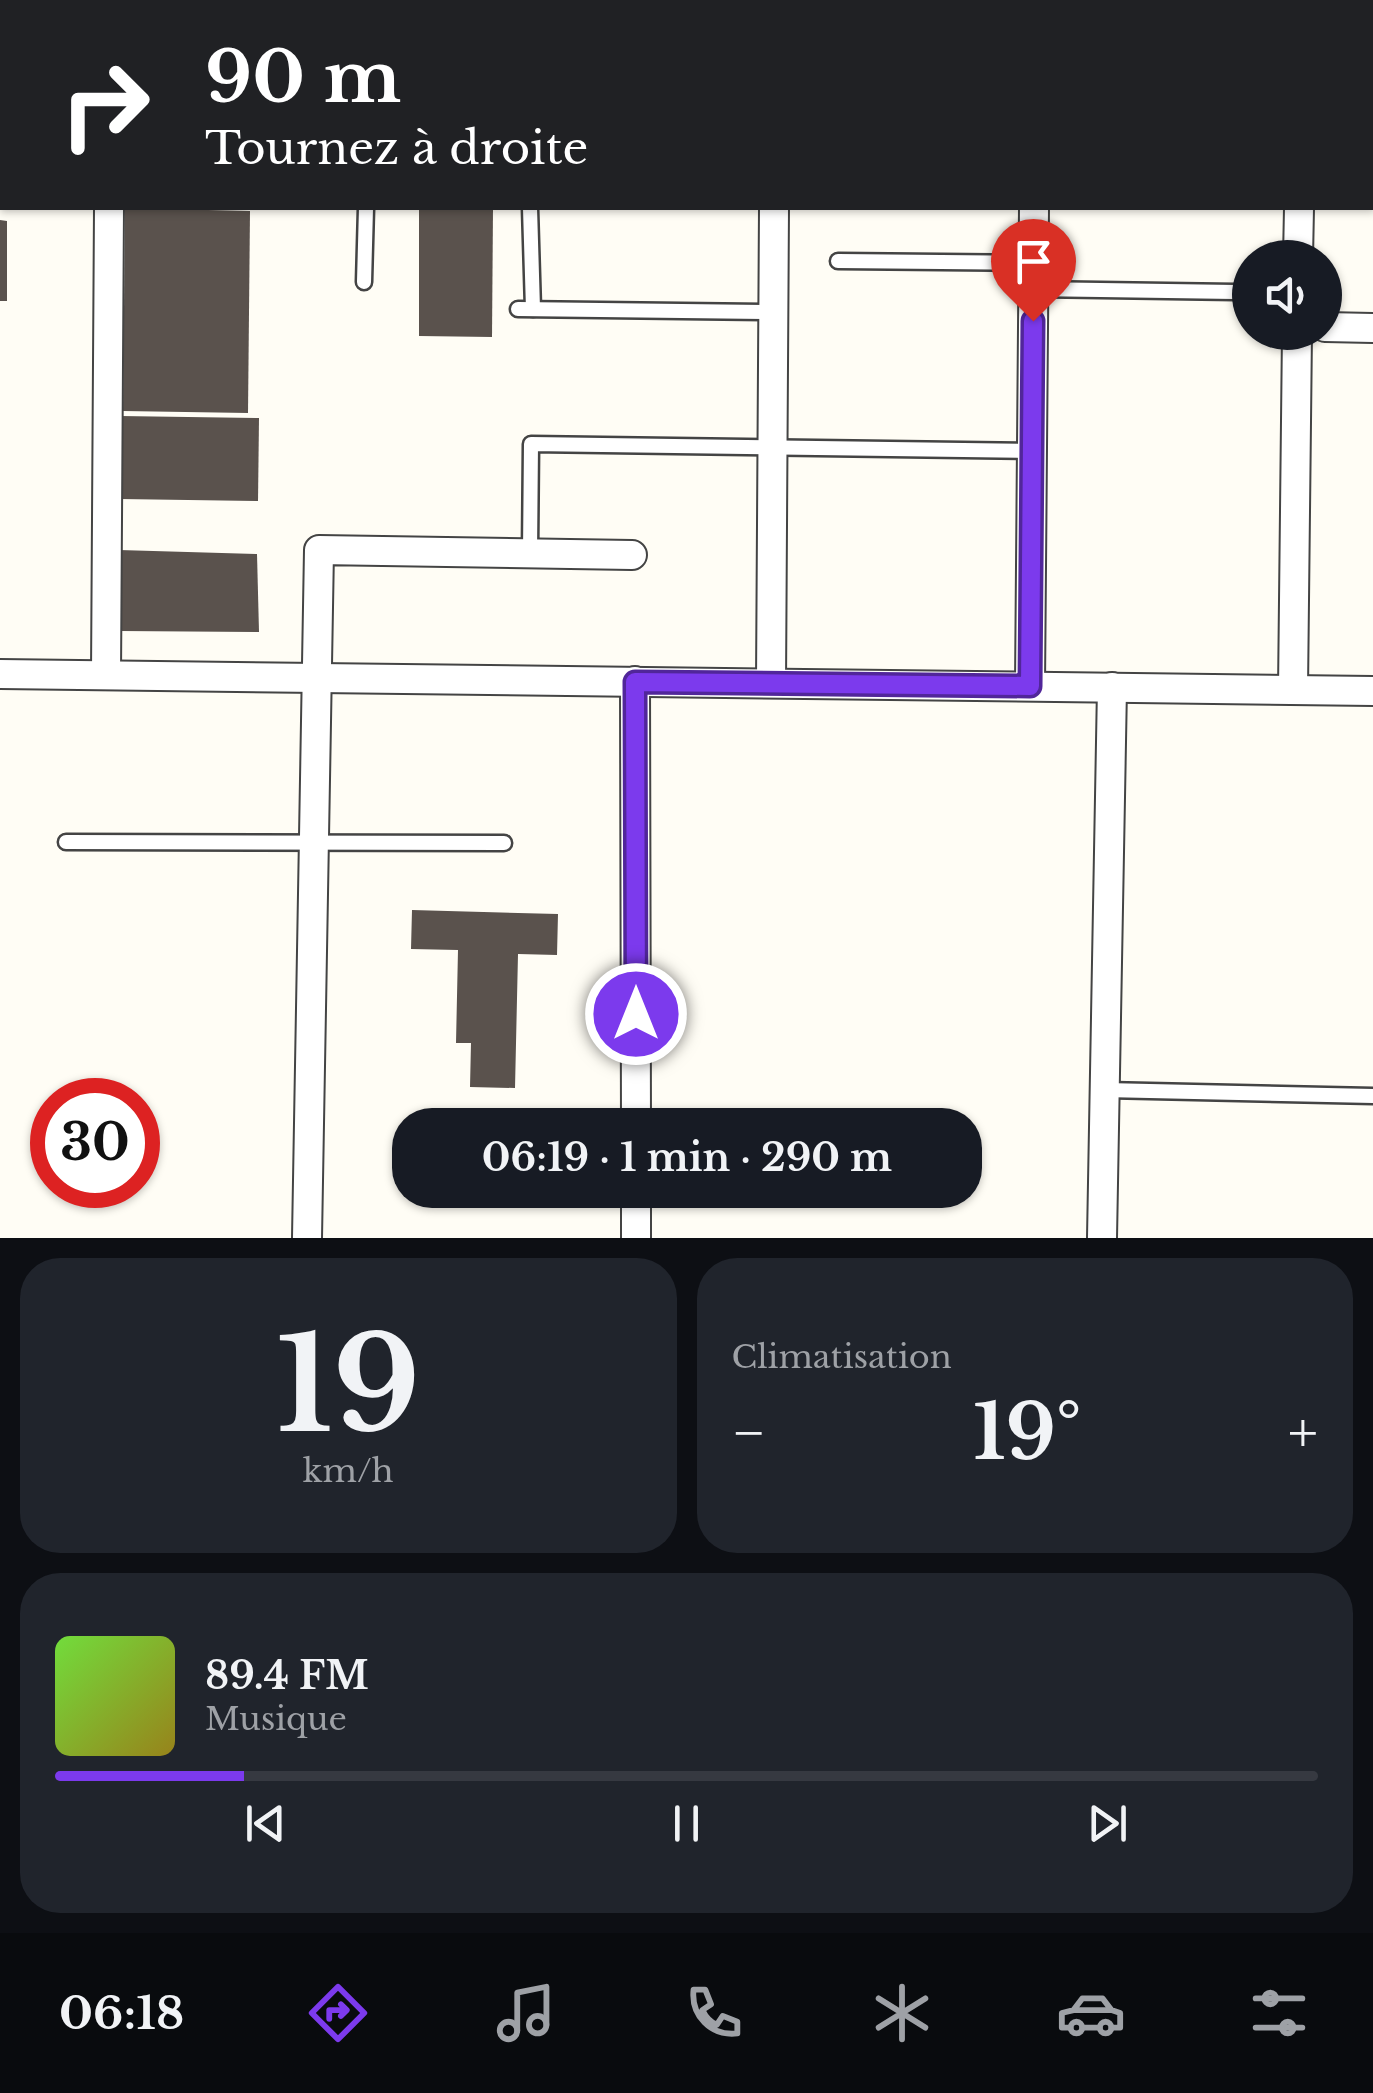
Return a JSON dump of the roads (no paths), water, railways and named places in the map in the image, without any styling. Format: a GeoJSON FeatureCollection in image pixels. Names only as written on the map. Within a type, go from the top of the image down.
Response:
{"type":"FeatureCollection","features":[{"type":"Feature","properties":{"kind":"street"},"geometry":{"type":"LineString","coordinates":[[106,674],[109,210]]}},
{"type":"Feature","properties":{"kind":"street"},"geometry":{"type":"LineString","coordinates":[[771,683],[774,210]]}},
{"type":"Feature","properties":{"kind":"street"},"geometry":{"type":"LineString","coordinates":[[1030,686],[1034,210]]}},
{"type":"Feature","properties":{"kind":"street"},"geometry":{"type":"LineString","coordinates":[[1298,240],[1299,210]]}},
{"type":"Feature","properties":{"kind":"street"},"geometry":{"type":"LineString","coordinates":[[1342,327],[1373,328]]}},
{"type":"Feature","properties":{"kind":"street"},"geometry":{"type":"LineString","coordinates":[[1293,690],[1297,350]]}},
{"type":"Feature","properties":{"kind":"street"},"geometry":{"type":"LineString","coordinates":[[307,1238],[319,550],[632,555]]}},
{"type":"Feature","properties":{"kind":"street"},"geometry":{"type":"LineString","coordinates":[[0,674],[1373,691]]}},
{"type":"Feature","properties":{"kind":"street"},"geometry":{"type":"LineString","coordinates":[[635,682],[636,1108]]}},
{"type":"Feature","properties":{"kind":"street"},"geometry":{"type":"LineString","coordinates":[[1102,1238],[1112,688]]}},
{"type":"Feature","properties":{"kind":"street"},"geometry":{"type":"LineString","coordinates":[[636,1208],[636,1238]]}},
{"type":"Feature","properties":{"kind":"lane"},"geometry":{"type":"LineString","coordinates":[[364,282],[366,210]]}},
{"type":"Feature","properties":{"kind":"lane"},"geometry":{"type":"LineString","coordinates":[[530,210],[526,309],[773,312]]}},
{"type":"Feature","properties":{"kind":"lane"},"geometry":{"type":"LineString","coordinates":[[838,261],[1232,292]]}},
{"type":"Feature","properties":{"kind":"lane"},"geometry":{"type":"LineString","coordinates":[[530,554],[531,444],[1032,451]]}},
{"type":"Feature","properties":{"kind":"lane"},"geometry":{"type":"LineString","coordinates":[[66,842],[504,843]]}},
{"type":"Feature","properties":{"kind":"lane"},"geometry":{"type":"LineString","coordinates":[[1105,1090],[1373,1096]]}}]}
